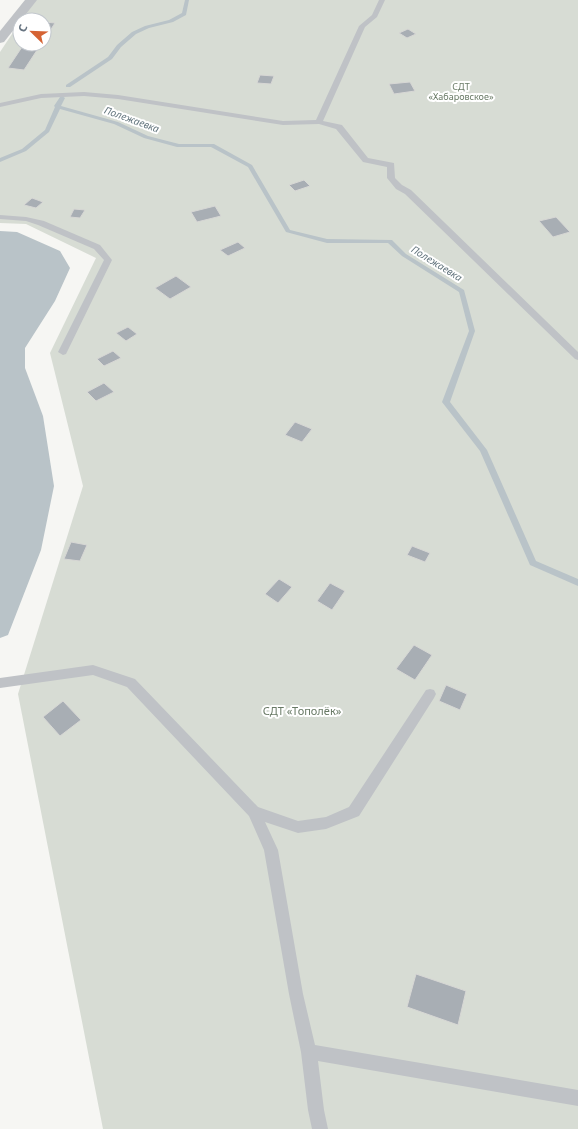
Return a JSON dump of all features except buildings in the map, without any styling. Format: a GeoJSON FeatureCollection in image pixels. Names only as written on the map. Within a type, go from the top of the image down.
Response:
{"type":"FeatureCollection","features":[{"type":"Feature","properties":{"kind":"street"},"geometry":{"type":"LineString","coordinates":[[0,39],[31,0]]}},
{"type":"Feature","properties":{"kind":"lane"},"geometry":{"type":"LineString","coordinates":[[320,122],[362,26],[374,16],[382,0]]}},
{"type":"Feature","properties":{"kind":"lane"},"geometry":{"type":"LineString","coordinates":[[0,105],[41,96],[84,94],[118,97],[283,123],[320,122],[339,127],[366,160],[391,165],[390,176],[394,182],[408,192],[578,357]]}},
{"type":"Feature","properties":{"kind":"lane"},"geometry":{"type":"LineString","coordinates":[[0,218],[26,219],[41,222],[97,247],[108,260],[63,352]]}},
{"type":"Feature","properties":{"kind":"lane"},"geometry":{"type":"LineString","coordinates":[[0,683],[93,670],[131,683],[254,812],[272,850],[296,994],[309,1052],[316,1110],[320,1129]]}},
{"type":"Feature","properties":{"kind":"lane"},"geometry":{"type":"LineString","coordinates":[[254,812],[298,827],[326,823],[354,812],[430,694]]}},
{"type":"Feature","properties":{"kind":"lane"},"geometry":{"type":"LineString","coordinates":[[309,1052],[578,1098]]}},
{"type":"Feature","properties":{"kind":"green space","name":"СДТ «Тополёк»"},"geometry":{"type":"Polygon","coordinates":[[[35,0],[578,0],[578,1129],[103,1129],[18,694],[83,486],[50,353],[96,258],[26,224],[0,223],[0,52],[12,34],[12,52],[52,52],[52,12],[27,12],[35,0]]]}},
{"type":"Feature","properties":{"kind":"shaded area"},"geometry":{"type":"Polygon","coordinates":[[[0,231],[17,232],[60,251],[70,268],[55,301],[25,348],[25,368],[43,416],[54,486],[41,550],[8,635],[0,638],[0,231]]]}},
{"type":"Feature","properties":{"kind":"waterway","name":"Полежаевка"},"geometry":{"type":"LineString","coordinates":[[68,86],[110,58],[119,46],[134,33],[147,27],[171,21],[184,14],[187,0]]}},
{"type":"Feature","properties":{"kind":"waterway","name":"Полежаевка"},"geometry":{"type":"LineString","coordinates":[[58,106],[62,98]]}},
{"type":"Feature","properties":{"kind":"waterway","name":"Полежаевка"},"geometry":{"type":"LineString","coordinates":[[0,160],[24,150],[47,131],[58,106]]}},
{"type":"Feature","properties":{"kind":"waterway","name":"Полежаевка"},"geometry":{"type":"LineString","coordinates":[[58,106],[116,123],[146,137],[179,146],[212,145],[250,166],[288,231],[327,241],[390,241],[404,255],[462,291],[472,331],[446,402],[483,450],[533,563],[578,583]]}},
{"type":"Feature","properties":{"kind":"park label","name":"СДТ «Хабаровское»"},"geometry":{"type":"Point","coordinates":[461,92]}}]}
